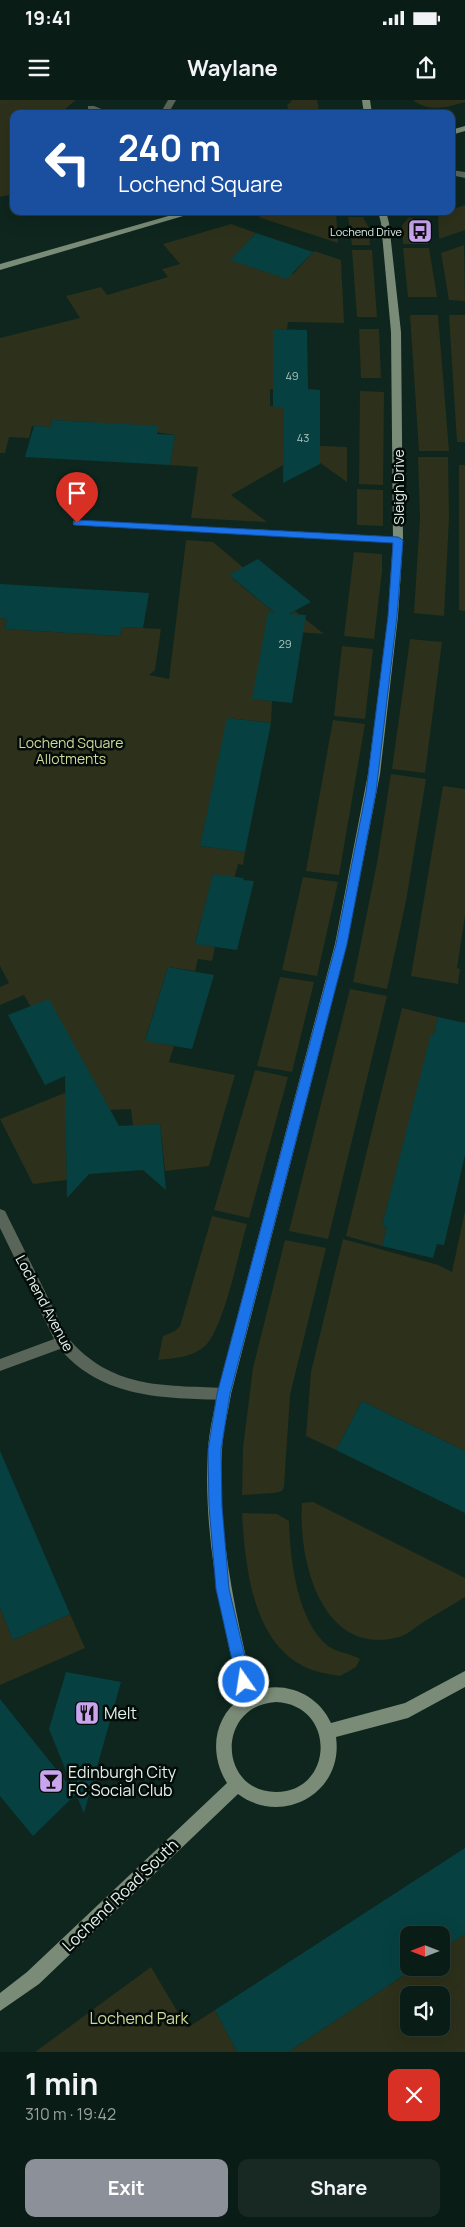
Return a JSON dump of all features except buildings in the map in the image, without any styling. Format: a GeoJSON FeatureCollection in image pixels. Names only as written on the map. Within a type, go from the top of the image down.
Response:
{"type":"FeatureCollection","features":[{"type":"Feature","properties":{"kind":"street"},"geometry":{"type":"LineString","coordinates":[[111,110],[114,105]]}},
{"type":"Feature","properties":{"kind":"street"},"geometry":{"type":"LineString","coordinates":[[91,108],[97,110]]}},
{"type":"Feature","properties":{"kind":"street"},"geometry":{"type":"LineString","coordinates":[[0,268],[182,215]]}},
{"type":"Feature","properties":{"kind":"street","name":"Sleigh Drive"},"geometry":{"type":"LineString","coordinates":[[249,1700],[222,1589],[218,1550],[215,1450],[224,1394],[342,944],[371,792],[393,616],[398,540],[396,332],[383,215]]}},
{"type":"Feature","properties":{"kind":"street"},"geometry":{"type":"LineString","coordinates":[[77,523],[398,540]]}},
{"type":"Feature","properties":{"kind":"street","name":"Lochend Avenue"},"geometry":{"type":"LineString","coordinates":[[0,1215],[64,1342],[73,1356],[109,1380],[177,1392],[224,1394]]}},
{"type":"Feature","properties":{"kind":"street"},"geometry":{"type":"LineString","coordinates":[[0,1365],[64,1342]]}},
{"type":"Feature","properties":{"kind":"street"},"geometry":{"type":"LineString","coordinates":[[327,1732],[408,1710],[465,1679]]}},
{"type":"Feature","properties":{"kind":"street"},"geometry":{"type":"LineString","coordinates":[[285,1693],[307,1703],[322,1719],[327,1732],[328,1757],[316,1784],[304,1793],[285,1801],[256,1797],[238,1783],[227,1765],[224,1745],[227,1727],[237,1709],[249,1700],[266,1694],[285,1693]]}},
{"type":"Feature","properties":{"kind":"street","name":"Lochend Road South"},"geometry":{"type":"LineString","coordinates":[[0,2003],[33,1978],[238,1783]]}},
{"type":"Feature","properties":{"kind":"green space"},"geometry":{"type":"Polygon","coordinates":[[[0,100],[76,100],[64,110],[10,110],[10,195],[0,197],[0,100]]]}},
{"type":"Feature","properties":{"kind":"green space"},"geometry":{"type":"Polygon","coordinates":[[[291,100],[317,100],[319,110],[289,110],[287,105],[291,100]]]}},
{"type":"Feature","properties":{"kind":"green space"},"geometry":{"type":"Polygon","coordinates":[[[413,100],[465,100],[465,102],[432,108],[413,100]]]}},
{"type":"Feature","properties":{"kind":"green space"},"geometry":{"type":"Polygon","coordinates":[[[465,205],[465,230],[439,239],[438,217],[440,215],[455,215],[455,208],[465,205]]]}},
{"type":"Feature","properties":{"kind":"green space"},"geometry":{"type":"Polygon","coordinates":[[[264,215],[336,215],[338,243],[258,217],[264,215]]]}},
{"type":"Feature","properties":{"kind":"green space"},"geometry":{"type":"Polygon","coordinates":[[[348,217],[363,217],[369,228],[370,245],[352,245],[348,217]]]}},
{"type":"Feature","properties":{"kind":"green space"},"geometry":{"type":"Polygon","coordinates":[[[409,217],[425,224],[428,244],[403,244],[402,225],[409,217]]]}},
{"type":"Feature","properties":{"kind":"green space"},"geometry":{"type":"Polygon","coordinates":[[[231,224],[256,233],[236,254],[246,265],[272,274],[277,269],[293,274],[314,251],[341,260],[344,323],[288,322],[287,329],[273,329],[273,372],[288,373],[299,389],[270,389],[270,406],[284,407],[284,435],[298,445],[347,447],[347,482],[316,460],[299,456],[231,495],[267,522],[191,518],[198,467],[170,465],[175,435],[88,422],[52,420],[51,427],[32,426],[29,438],[9,437],[5,453],[0,453],[0,338],[80,318],[66,296],[101,287],[107,295],[168,277],[162,269],[180,264],[163,244],[231,224]]]}},
{"type":"Feature","properties":{"kind":"green space"},"geometry":{"type":"Polygon","coordinates":[[[464,245],[465,301],[449,300],[441,253],[464,245]]]}},
{"type":"Feature","properties":{"kind":"green space"},"geometry":{"type":"Polygon","coordinates":[[[403,248],[429,248],[437,297],[408,297],[403,248]]]}},
{"type":"Feature","properties":{"kind":"green space"},"geometry":{"type":"Polygon","coordinates":[[[352,250],[372,250],[377,317],[357,317],[352,250]]]}},
{"type":"Feature","properties":{"kind":"green space"},"geometry":{"type":"Polygon","coordinates":[[[410,315],[438,315],[449,451],[419,451],[410,315]]]}},
{"type":"Feature","properties":{"kind":"green space"},"geometry":{"type":"Polygon","coordinates":[[[449,315],[465,315],[465,442],[457,442],[449,315]]]}},
{"type":"Feature","properties":{"kind":"green space"},"geometry":{"type":"Polygon","coordinates":[[[359,329],[379,329],[381,378],[361,378],[359,329]]]}},
{"type":"Feature","properties":{"kind":"green space"},"geometry":{"type":"Polygon","coordinates":[[[360,391],[384,392],[383,485],[359,484],[360,391]]]}},
{"type":"Feature","properties":{"kind":"green space"},"geometry":{"type":"Polygon","coordinates":[[[418,457],[448,457],[449,518],[444,616],[414,613],[420,518],[418,457]]]}},
{"type":"Feature","properties":{"kind":"green space"},"geometry":{"type":"Polygon","coordinates":[[[459,465],[465,465],[465,611],[459,610],[459,465]]]}},
{"type":"Feature","properties":{"kind":"green space"},"geometry":{"type":"Polygon","coordinates":[[[357,489],[383,490],[383,526],[357,525],[357,489]]]}},
{"type":"Feature","properties":{"kind":"green space","name":"Lochend Square Allotments"},"geometry":{"type":"Polygon","coordinates":[[[186,540],[213,542],[245,569],[232,578],[282,619],[295,611],[324,634],[284,631],[253,699],[272,701],[271,723],[228,718],[200,846],[245,852],[243,865],[238,864],[234,879],[213,876],[195,943],[215,947],[212,961],[198,959],[195,971],[168,967],[145,1040],[174,1046],[169,1062],[235,1075],[209,1166],[165,1171],[160,1124],[133,1126],[131,1109],[92,1111],[93,1129],[66,1131],[67,1180],[33,1184],[0,1119],[77,1088],[24,995],[0,1005],[0,987],[9,983],[0,966],[0,618],[7,619],[5,629],[120,636],[122,627],[161,629],[155,670],[149,675],[169,679],[186,540]]]}},
{"type":"Feature","properties":{"kind":"green space"},"geometry":{"type":"Polygon","coordinates":[[[354,552],[382,554],[382,571],[374,639],[344,636],[354,552]]]}},
{"type":"Feature","properties":{"kind":"green space"},"geometry":{"type":"Polygon","coordinates":[[[410,639],[442,642],[425,773],[392,769],[410,639]]]}},
{"type":"Feature","properties":{"kind":"green space"},"geometry":{"type":"Polygon","coordinates":[[[342,646],[373,649],[365,719],[334,716],[342,646]]]}},
{"type":"Feature","properties":{"kind":"green space"},"geometry":{"type":"Polygon","coordinates":[[[333,720],[365,724],[339,875],[306,871],[333,720]]]}},
{"type":"Feature","properties":{"kind":"green space"},"geometry":{"type":"Polygon","coordinates":[[[391,774],[426,779],[406,901],[387,989],[353,982],[377,863],[391,774]]]}},
{"type":"Feature","properties":{"kind":"green space"},"geometry":{"type":"Polygon","coordinates":[[[443,786],[465,789],[465,916],[457,968],[460,969],[458,984],[411,976],[443,786]]]}},
{"type":"Feature","properties":{"kind":"green space"},"geometry":{"type":"Polygon","coordinates":[[[303,877],[338,882],[317,976],[282,970],[303,877]]]}},
{"type":"Feature","properties":{"kind":"green space"},"geometry":{"type":"Polygon","coordinates":[[[280,977],[314,982],[292,1072],[257,1066],[280,977]]]}},
{"type":"Feature","properties":{"kind":"green space"},"geometry":{"type":"Polygon","coordinates":[[[350,989],[387,996],[328,1239],[289,1231],[350,989]]]}},
{"type":"Feature","properties":{"kind":"green space"},"geometry":{"type":"Polygon","coordinates":[[[402,1008],[438,1017],[382,1226],[387,1227],[382,1246],[346,1236],[402,1008]]]}},
{"type":"Feature","properties":{"kind":"green space"},"geometry":{"type":"Polygon","coordinates":[[[255,1070],[288,1077],[249,1218],[214,1210],[255,1070]]]}},
{"type":"Feature","properties":{"kind":"green space"},"geometry":{"type":"Polygon","coordinates":[[[465,1211],[465,1451],[362,1401],[336,1450],[306,1436],[311,1372],[343,1239],[438,1265],[452,1272],[465,1211]]]}},
{"type":"Feature","properties":{"kind":"green space"},"geometry":{"type":"Polygon","coordinates":[[[212,1216],[247,1224],[225,1307],[212,1337],[200,1350],[183,1357],[158,1360],[163,1336],[175,1331],[180,1326],[212,1216]]]}},
{"type":"Feature","properties":{"kind":"green space"},"geometry":{"type":"Polygon","coordinates":[[[285,1240],[326,1248],[290,1395],[284,1487],[282,1491],[274,1493],[242,1495],[243,1448],[253,1368],[285,1240]]]}},
{"type":"Feature","properties":{"kind":"green space"},"geometry":{"type":"Polygon","coordinates":[[[313,1502],[465,1578],[465,1597],[409,1633],[399,1637],[373,1640],[351,1633],[333,1619],[320,1600],[311,1576],[305,1551],[302,1503],[313,1502]]]}},
{"type":"Feature","properties":{"kind":"green space"},"geometry":{"type":"Polygon","coordinates":[[[242,1513],[277,1514],[289,1521],[291,1553],[297,1588],[309,1621],[317,1635],[328,1646],[360,1659],[356,1667],[340,1676],[312,1670],[286,1654],[272,1638],[262,1620],[254,1599],[249,1577],[242,1513]]]}},
{"type":"Feature","properties":{"kind":"green space"},"geometry":{"type":"Polygon","coordinates":[[[0,1608],[13,1640],[70,1614],[85,1648],[0,1685],[0,1608]]]}},
{"type":"Feature","properties":{"kind":"green space"},"geometry":{"type":"Polygon","coordinates":[[[465,1934],[465,2052],[288,2052],[403,1976],[450,1976],[450,1944],[465,1934]]]}},
{"type":"Feature","properties":{"kind":"green space","name":"Lochend Park"},"geometry":{"type":"Polygon","coordinates":[[[151,1967],[187,2028],[215,2010],[237,2052],[35,2052],[151,1967]]]}},
{"type":"Feature","properties":{"kind":"place","name":"Lochend Drive"},"geometry":{"type":"Point","coordinates":[420,231]}},
{"type":"Feature","properties":{"kind":"place","name":"Melt"},"geometry":{"type":"Point","coordinates":[87,1713]}},
{"type":"Feature","properties":{"kind":"place","name":"Edinburgh City FC Social Club"},"geometry":{"type":"Point","coordinates":[51,1781]}},
{"type":"Feature","properties":{"kind":"route"},"geometry":{"type":"LineString","coordinates":[[77,523],[398,540],[393,616],[371,792],[342,944],[224,1394],[215,1450],[215,1506],[222,1589],[244,1682]]}}]}
